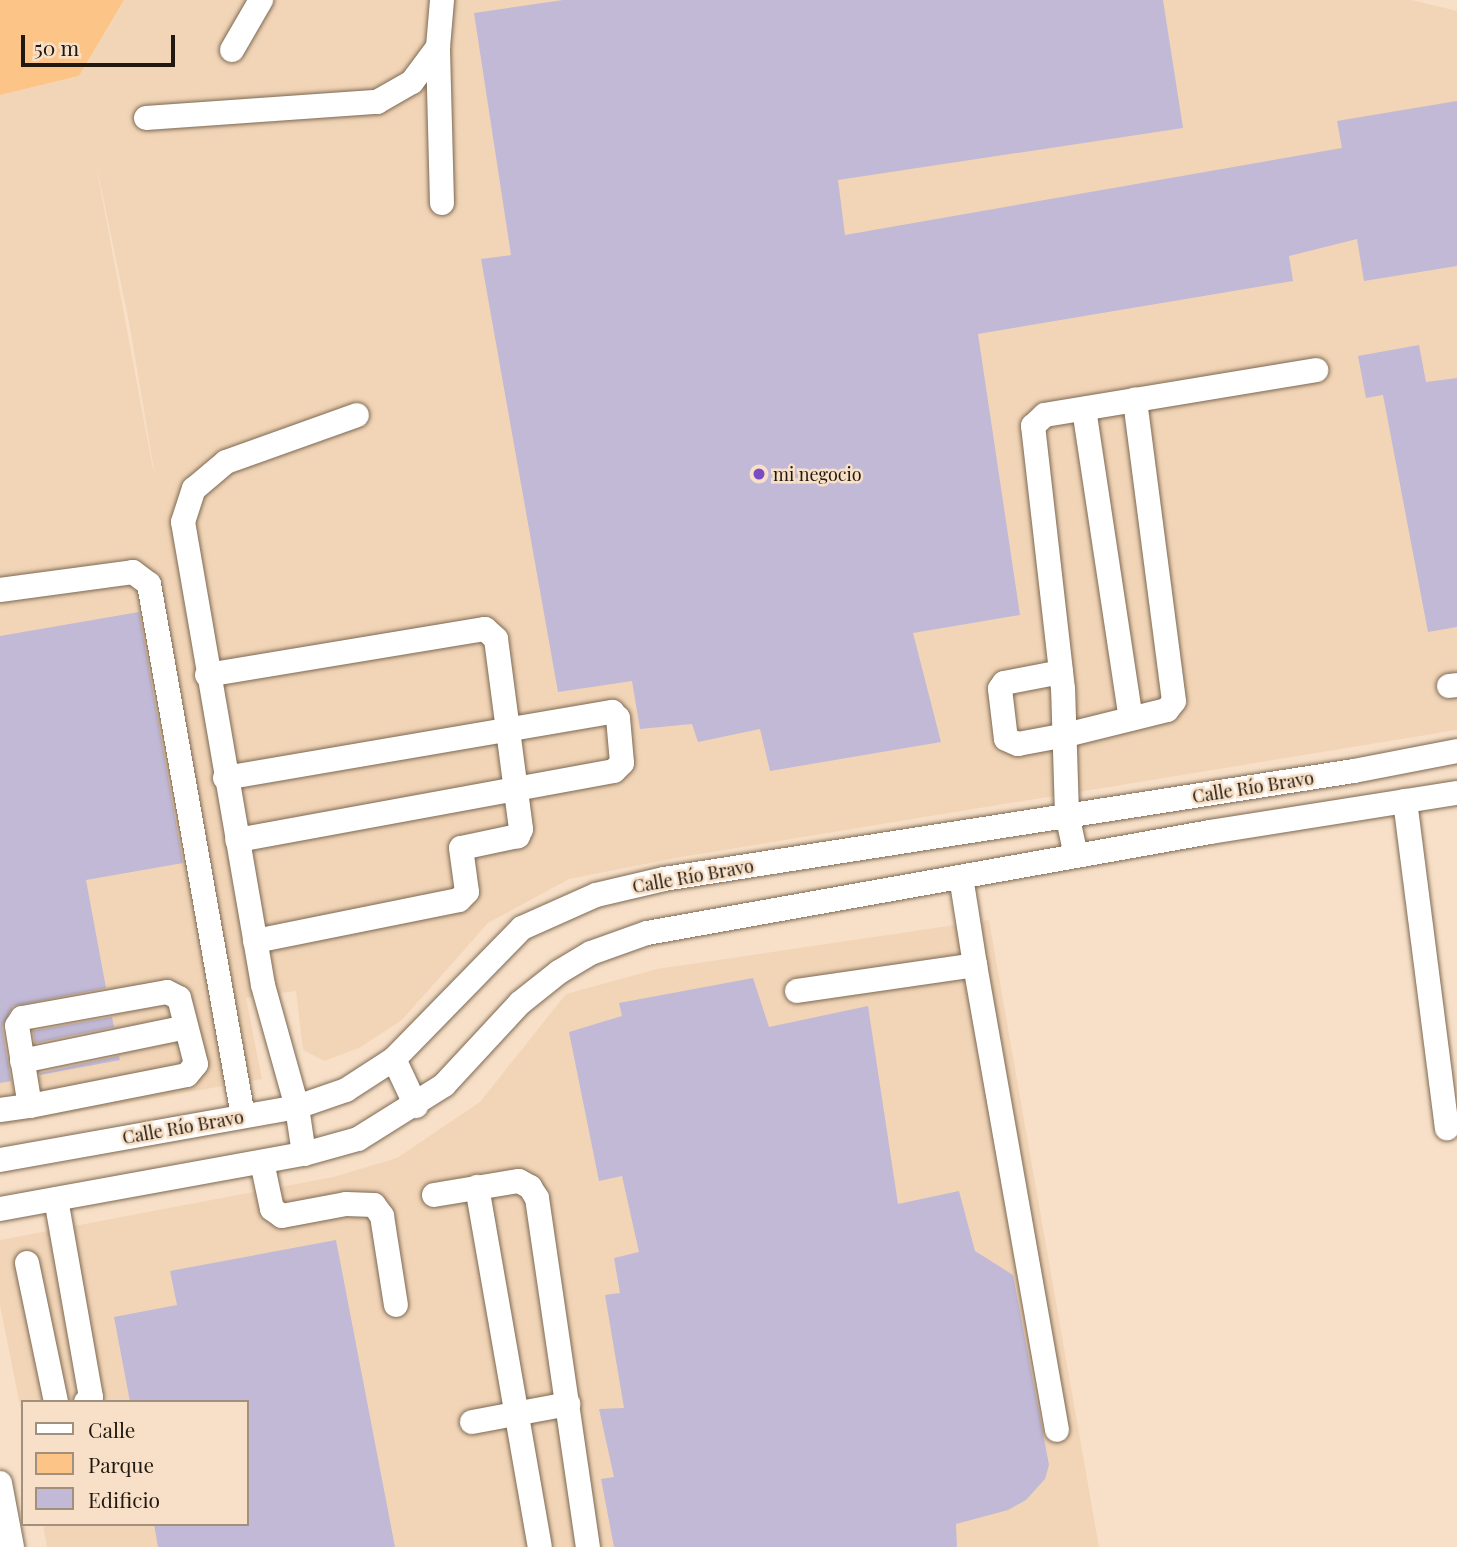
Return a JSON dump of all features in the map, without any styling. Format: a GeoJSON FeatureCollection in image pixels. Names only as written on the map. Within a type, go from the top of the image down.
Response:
{"type":"FeatureCollection","features":[{"type":"Feature","properties":{"kind":"street"},"geometry":{"type":"LineString","coordinates":[[232,50],[261,0]]}},
{"type":"Feature","properties":{"kind":"street"},"geometry":{"type":"LineString","coordinates":[[442,0],[438,47],[442,203]]}},
{"type":"Feature","properties":{"kind":"street"},"geometry":{"type":"LineString","coordinates":[[146,118],[377,102],[412,82],[438,47]]}},
{"type":"Feature","properties":{"kind":"street"},"geometry":{"type":"LineString","coordinates":[[1076,856],[1067,814],[1062,672],[1032,432],[1035,422],[1045,415],[1316,370]]}},
{"type":"Feature","properties":{"kind":"street"},"geometry":{"type":"LineString","coordinates":[[1062,672],[1004,683],[1000,689],[1006,738],[1018,744],[1066,735],[1167,710],[1174,701],[1135,400]]}},
{"type":"Feature","properties":{"kind":"street"},"geometry":{"type":"LineString","coordinates":[[1084,409],[1131,719]]}},
{"type":"Feature","properties":{"kind":"street"},"geometry":{"type":"LineString","coordinates":[[304,1154],[297,1107],[256,941],[225,778],[184,522],[194,489],[226,462],[357,415]]}},
{"type":"Feature","properties":{"kind":"street"},"geometry":{"type":"LineString","coordinates":[[0,590],[133,572],[149,584],[243,1116]]}},
{"type":"Feature","properties":{"kind":"street"},"geometry":{"type":"LineString","coordinates":[[207,675],[485,629],[496,639],[520,833],[515,838],[461,848],[467,892],[459,900],[256,941]]}},
{"type":"Feature","properties":{"kind":"street"},"geometry":{"type":"LineString","coordinates":[[225,778],[612,712],[618,718],[622,763],[618,769],[237,839]]}},
{"type":"Feature","properties":{"kind":"street","name":"Calle Río Bravo"},"geometry":{"type":"LineString","coordinates":[[0,1160],[297,1107],[346,1090],[394,1059],[522,928],[557,909],[664,879],[1205,794],[1457,751]]}},
{"type":"Feature","properties":{"kind":"street"},"geometry":{"type":"LineString","coordinates":[[0,1209],[304,1154],[358,1139],[416,1106],[444,1085],[520,1003],[591,953],[646,933],[1210,832],[1457,793]]}},
{"type":"Feature","properties":{"kind":"street"},"geometry":{"type":"LineString","coordinates":[[1205,794],[1210,832]]}},
{"type":"Feature","properties":{"kind":"street"},"geometry":{"type":"LineString","coordinates":[[1405,801],[1447,1128]]}},
{"type":"Feature","properties":{"kind":"street"},"geometry":{"type":"LineString","coordinates":[[961,877],[1056,1430]]}},
{"type":"Feature","properties":{"kind":"street"},"geometry":{"type":"LineString","coordinates":[[797,991],[975,965]]}},
{"type":"Feature","properties":{"kind":"street"},"geometry":{"type":"LineString","coordinates":[[0,1110],[30,1106],[187,1075],[195,1064],[179,998],[170,992],[26,1016],[17,1026],[30,1106]]}},
{"type":"Feature","properties":{"kind":"street"},"geometry":{"type":"LineString","coordinates":[[22,1061],[186,1027]]}},
{"type":"Feature","properties":{"kind":"street"},"geometry":{"type":"LineString","coordinates":[[394,1059],[416,1106]]}},
{"type":"Feature","properties":{"kind":"street"},"geometry":{"type":"LineString","coordinates":[[262,1162],[272,1209],[282,1216],[346,1205],[374,1205],[382,1216],[396,1305]]}},
{"type":"Feature","properties":{"kind":"street"},"geometry":{"type":"LineString","coordinates":[[434,1195],[519,1181],[537,1198],[588,1547]]}},
{"type":"Feature","properties":{"kind":"street"},"geometry":{"type":"LineString","coordinates":[[477,1187],[540,1547]]}},
{"type":"Feature","properties":{"kind":"street"},"geometry":{"type":"LineString","coordinates":[[56,1199],[91,1397],[88,1400]]}},
{"type":"Feature","properties":{"kind":"street"},"geometry":{"type":"LineString","coordinates":[[27,1263],[56,1400]]}},
{"type":"Feature","properties":{"kind":"street"},"geometry":{"type":"LineString","coordinates":[[472,1422],[568,1404]]}},
{"type":"Feature","properties":{"kind":"street"},"geometry":{"type":"LineString","coordinates":[[0,1483],[12,1547]]}},
{"type":"Feature","properties":{"kind":"shaded area"},"geometry":{"type":"Polygon","coordinates":[[[124,0],[1412,0],[1457,11],[1457,730],[675,858],[569,879],[488,923],[402,1020],[359,1048],[324,1061],[303,1050],[296,991],[246,998],[262,1079],[0,1126],[0,95],[79,76],[124,0]],[[94,154],[154,470],[129,322],[94,154]]]}},
{"type":"Feature","properties":{"kind":"shaded area"},"geometry":{"type":"Polygon","coordinates":[[[989,920],[1099,1547],[47,1547],[43,1526],[248,1526],[248,1400],[21,1400],[21,1411],[0,1305],[0,1240],[333,1177],[397,1158],[480,1102],[566,994],[657,969],[989,920]]]}},
{"type":"Feature","properties":{"kind":"green space"},"geometry":{"type":"Polygon","coordinates":[[[0,0],[124,0],[79,76],[0,95],[0,0]]]}},
{"type":"Feature","properties":{"kind":"building"},"geometry":{"type":"Polygon","coordinates":[[[563,0],[1163,0],[1183,128],[838,180],[845,235],[1342,148],[1337,121],[1457,101],[1457,266],[1364,281],[1357,239],[1289,256],[1293,281],[978,334],[1020,615],[913,633],[941,742],[770,771],[760,729],[698,742],[692,724],[640,729],[632,681],[558,692],[481,259],[511,255],[474,13],[563,0]]]}},
{"type":"Feature","properties":{"kind":"building"},"geometry":{"type":"Polygon","coordinates":[[[1419,345],[1426,382],[1457,378],[1457,627],[1428,632],[1383,395],[1366,398],[1358,356],[1419,345]]]}},
{"type":"Feature","properties":{"kind":"building"},"geometry":{"type":"Polygon","coordinates":[[[139,612],[183,863],[86,880],[106,988],[13,1006],[2,1027],[11,1081],[0,1083],[0,636],[139,612]]]}},
{"type":"Feature","properties":{"kind":"building"},"geometry":{"type":"Polygon","coordinates":[[[753,978],[769,1027],[868,1006],[898,1204],[959,1191],[975,1251],[1013,1275],[1049,1465],[1045,1479],[1026,1500],[1008,1510],[956,1524],[957,1547],[614,1547],[601,1479],[614,1477],[599,1409],[624,1408],[605,1295],[620,1293],[614,1258],[639,1252],[622,1176],[599,1181],[569,1032],[622,1016],[619,1003],[753,978]]]}},
{"type":"Feature","properties":{"kind":"building"},"geometry":{"type":"Polygon","coordinates":[[[112,1017],[114,1027],[35,1043],[33,1031],[112,1017]]]}},
{"type":"Feature","properties":{"kind":"building"},"geometry":{"type":"Polygon","coordinates":[[[119,1056],[120,1060],[40,1075],[40,1073],[119,1056]]]}},
{"type":"Feature","properties":{"kind":"building"},"geometry":{"type":"Polygon","coordinates":[[[336,1240],[395,1547],[158,1547],[154,1526],[248,1526],[248,1400],[130,1400],[114,1317],[177,1305],[170,1271],[336,1240]]]}},
{"type":"Feature","properties":{"kind":"place","name":"mi negocio"},"geometry":{"type":"Point","coordinates":[759,474]}}]}
